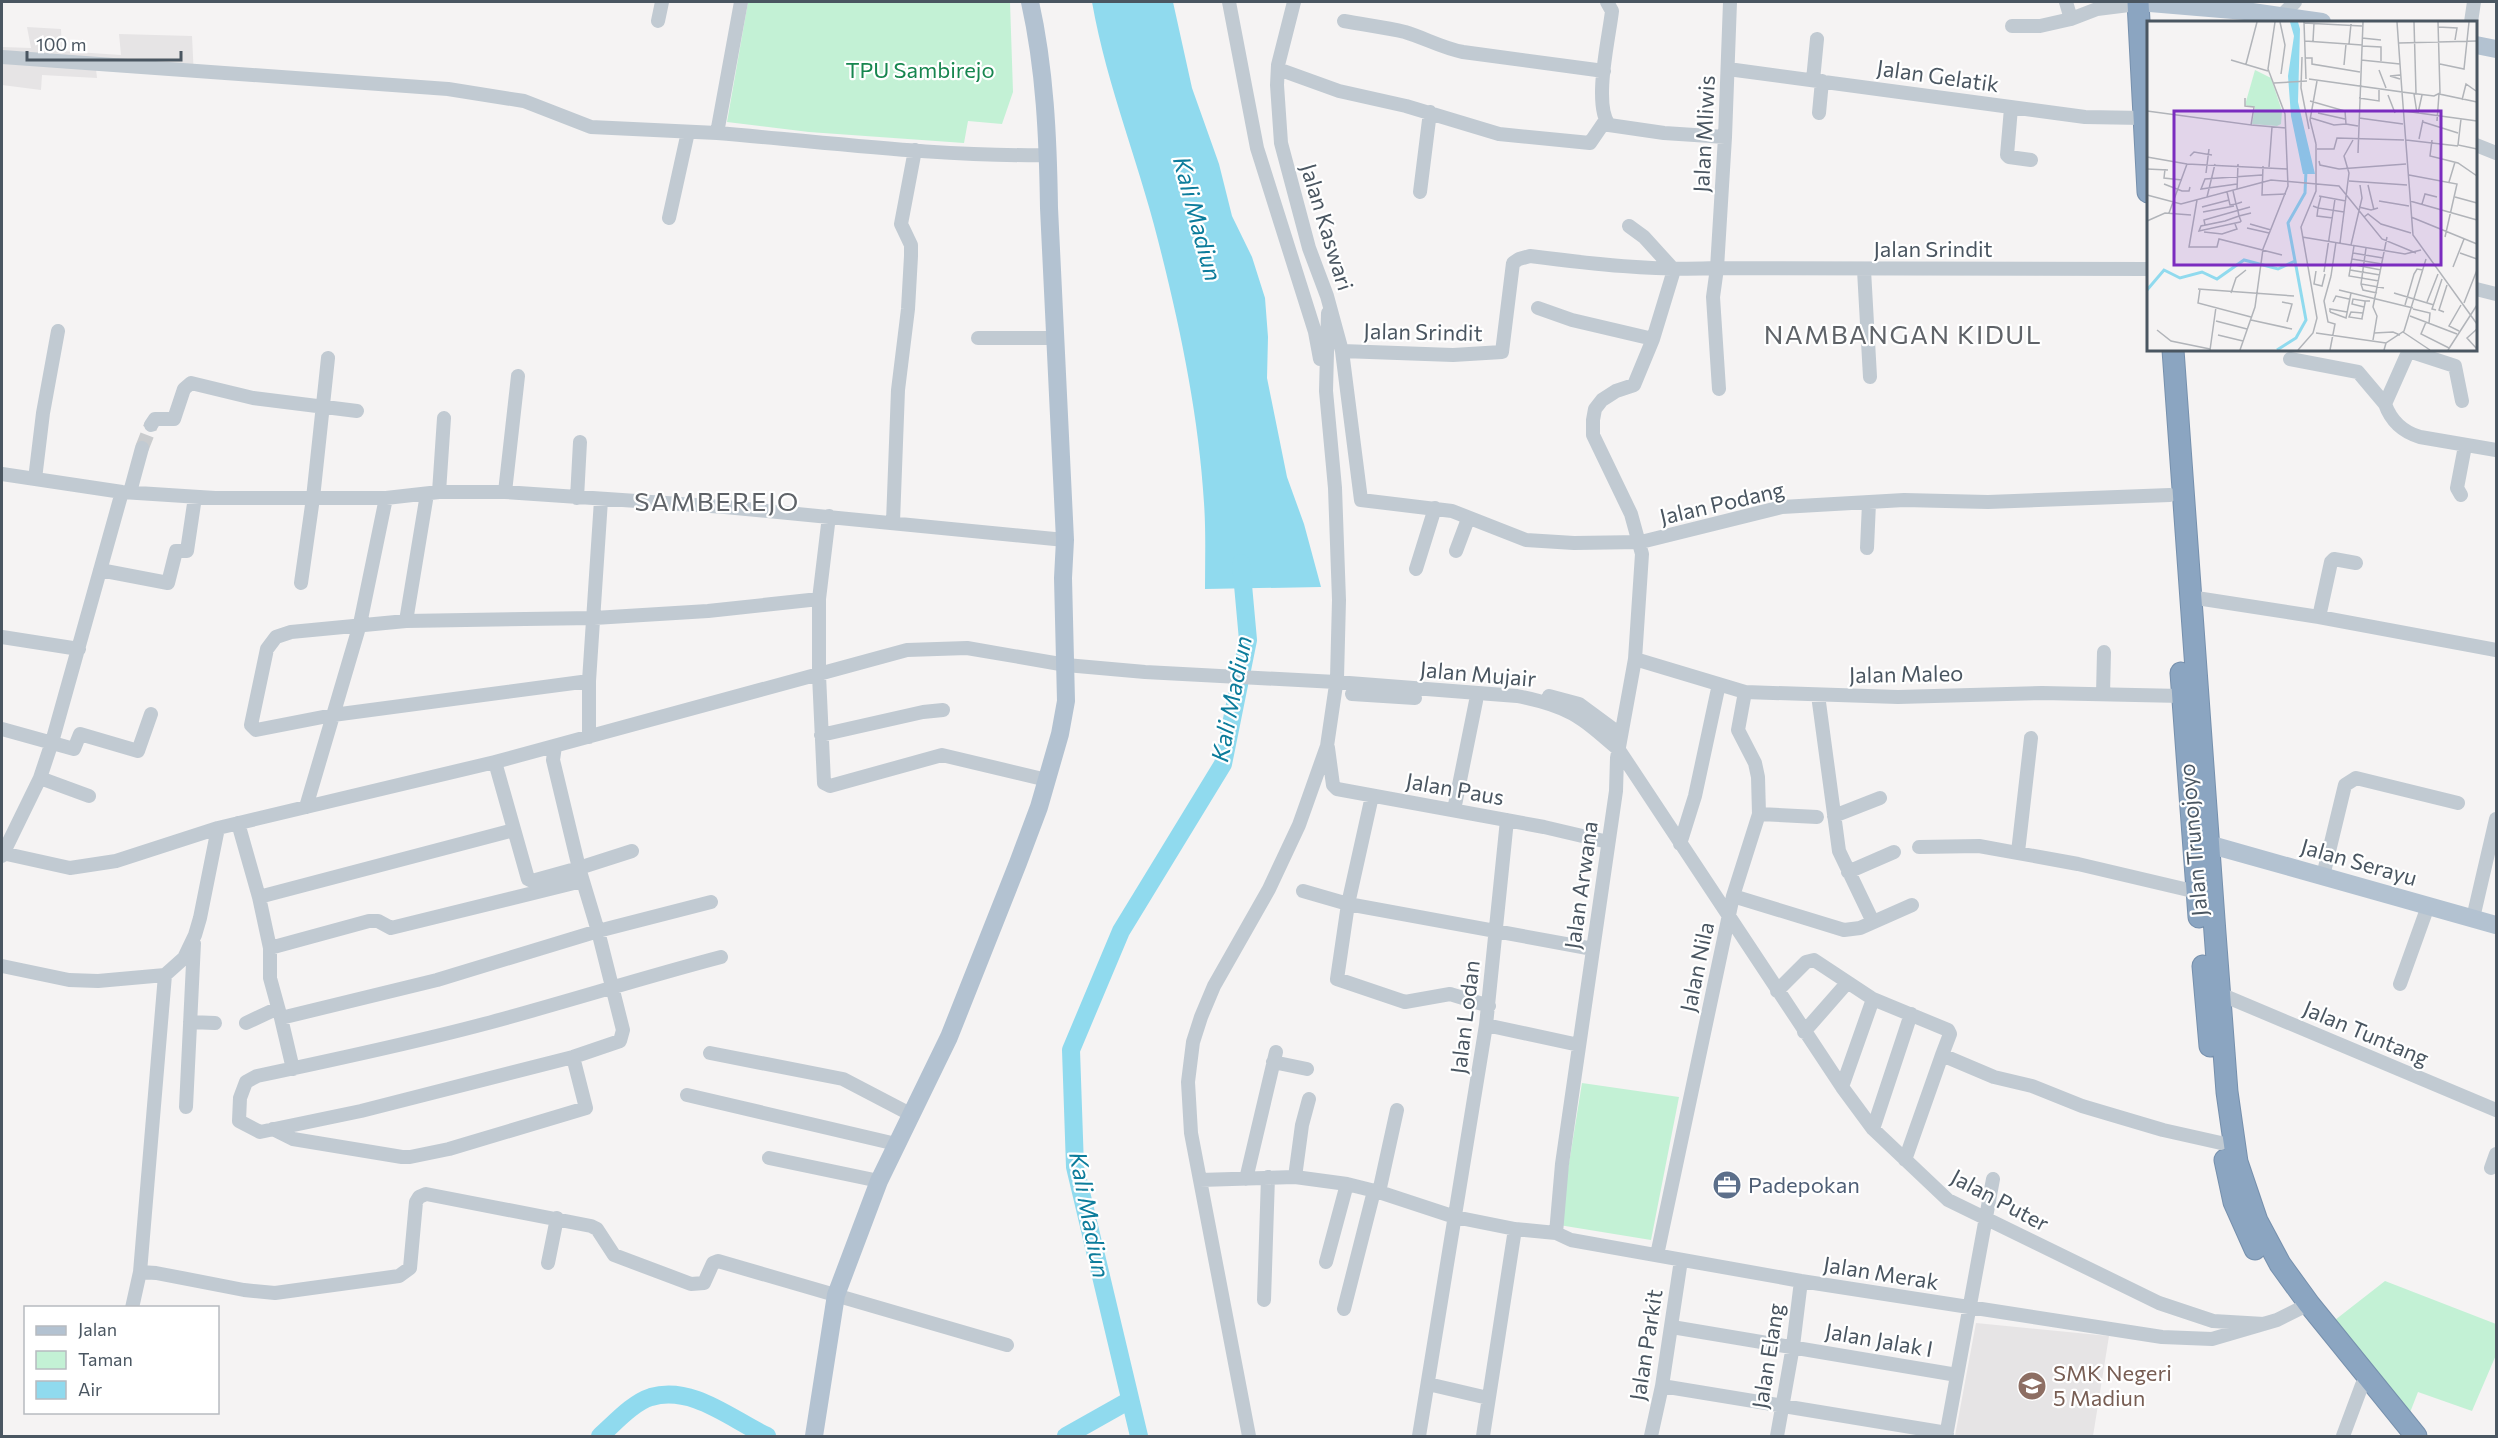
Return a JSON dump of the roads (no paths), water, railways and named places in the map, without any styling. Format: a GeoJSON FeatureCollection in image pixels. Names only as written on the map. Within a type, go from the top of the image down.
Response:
{"type":"FeatureCollection","features":[{"type":"Feature","properties":{"kind":"highway"},"geometry":{"type":"LineString","coordinates":[[2145,6],[2143,118],[2147,177]]}},
{"type":"Feature","properties":{"kind":"highway","name":"Jalan Trunojoyo"},"geometry":{"type":"LineString","coordinates":[[2159,351],[2197,892],[2206,916],[2220,994],[2228,1092],[2237,1162],[2257,1221],[2304,1307]]}},
{"type":"Feature","properties":{"kind":"highway","name":"Jalan Trunojoyo"},"geometry":{"type":"LineString","coordinates":[[2173,351],[2208,844],[2207,1019],[2221,1143],[2234,1202],[2241,1221],[2257,1252],[2304,1307]]}},
{"type":"Feature","properties":{"kind":"highway"},"geometry":{"type":"LineString","coordinates":[[2304,1307],[2400,1437]]}},
{"type":"Feature","properties":{"kind":"highway"},"geometry":{"type":"LineString","coordinates":[[2304,1307],[2416,1437]]}},
{"type":"Feature","properties":{"kind":"main road"},"geometry":{"type":"LineString","coordinates":[[814,1437],[836,1295],[879,1181],[949,1037],[1018,863],[1047,780],[1060,734],[1066,701],[1063,578],[1065,540],[1048,154],[1042,74],[1030,2]]}},
{"type":"Feature","properties":{"kind":"main road"},"geometry":{"type":"LineString","coordinates":[[2145,6],[2277,11],[2318,21]]}},
{"type":"Feature","properties":{"kind":"main road"},"geometry":{"type":"LineString","coordinates":[[2477,45],[2496,49]]}},
{"type":"Feature","properties":{"kind":"main road","name":"Jalan Serayu"},"geometry":{"type":"LineString","coordinates":[[2208,844],[2496,924]]}},
{"type":"Feature","properties":{"kind":"street"},"geometry":{"type":"LineString","coordinates":[[658,21],[662,2]]}},
{"type":"Feature","properties":{"kind":"street"},"geometry":{"type":"LineString","coordinates":[[717,133],[741,2]]}},
{"type":"Feature","properties":{"kind":"street"},"geometry":{"type":"LineString","coordinates":[[1229,2],[1257,148],[1315,332],[1326,391]]}},
{"type":"Feature","properties":{"kind":"street","name":"Jalan Kaswari"},"geometry":{"type":"LineString","coordinates":[[1294,2],[1278,69],[1278,116],[1283,152],[1309,248],[1342,351],[1361,500]]}},
{"type":"Feature","properties":{"kind":"street"},"geometry":{"type":"LineString","coordinates":[[1278,69],[1340,91],[1430,112],[1499,134],[1581,143],[1592,142],[1605,121],[1602,96],[1612,11],[1607,2]]}},
{"type":"Feature","properties":{"kind":"street","name":"Jalan Mliwis"},"geometry":{"type":"LineString","coordinates":[[1719,389],[1713,297],[1717,268],[1725,137],[1730,2]]}},
{"type":"Feature","properties":{"kind":"street"},"geometry":{"type":"LineString","coordinates":[[2066,2],[2071,19]]}},
{"type":"Feature","properties":{"kind":"street"},"geometry":{"type":"LineString","coordinates":[[2277,11],[2295,2]]}},
{"type":"Feature","properties":{"kind":"street"},"geometry":{"type":"LineString","coordinates":[[2471,21],[2474,2]]}},
{"type":"Feature","properties":{"kind":"street"},"geometry":{"type":"LineString","coordinates":[[2012,26],[2040,26],[2071,19],[2097,9],[2145,6]]}},
{"type":"Feature","properties":{"kind":"street"},"geometry":{"type":"LineString","coordinates":[[1344,21],[1387,28],[1455,50],[1604,71]]}},
{"type":"Feature","properties":{"kind":"street"},"geometry":{"type":"LineString","coordinates":[[1817,39],[1819,113]]}},
{"type":"Feature","properties":{"kind":"street"},"geometry":{"type":"LineString","coordinates":[[2,57],[448,89],[524,101],[591,127],[717,133],[915,150],[1013,155],[1048,154]]}},
{"type":"Feature","properties":{"kind":"street","name":"Jalan Gelatik"},"geometry":{"type":"LineString","coordinates":[[1728,69],[2085,117],[2143,118]]}},
{"type":"Feature","properties":{"kind":"street"},"geometry":{"type":"LineString","coordinates":[[2011,108],[2007,155],[2031,159]]}},
{"type":"Feature","properties":{"kind":"street"},"geometry":{"type":"LineString","coordinates":[[1420,192],[1430,112]]}},
{"type":"Feature","properties":{"kind":"street"},"geometry":{"type":"LineString","coordinates":[[1605,121],[1615,127],[1725,137]]}},
{"type":"Feature","properties":{"kind":"street"},"geometry":{"type":"LineString","coordinates":[[669,218],[688,132]]}},
{"type":"Feature","properties":{"kind":"street"},"geometry":{"type":"LineString","coordinates":[[2477,145],[2496,153]]}},
{"type":"Feature","properties":{"kind":"street"},"geometry":{"type":"LineString","coordinates":[[892,522],[898,390],[911,256],[911,245],[901,224],[915,150]]}},
{"type":"Feature","properties":{"kind":"street"},"geometry":{"type":"LineString","coordinates":[[1538,308],[1572,320],[1653,339],[1674,270],[1644,237],[1629,226]]}},
{"type":"Feature","properties":{"kind":"street","name":"Jalan Srindit"},"geometry":{"type":"LineString","coordinates":[[1342,351],[1453,355],[1503,339],[1513,263],[1530,256],[1631,268],[1674,270],[1717,268],[2147,269]]}},
{"type":"Feature","properties":{"kind":"street"},"geometry":{"type":"LineString","coordinates":[[1864,270],[1870,376]]}},
{"type":"Feature","properties":{"kind":"street"},"geometry":{"type":"LineString","coordinates":[[2477,289],[2496,294]]}},
{"type":"Feature","properties":{"kind":"street"},"geometry":{"type":"LineString","coordinates":[[1249,1437],[1191,1133],[1188,1082],[1193,1042],[1214,986],[1269,889],[1299,825],[1327,746],[1335,682],[1337,532],[1326,391],[1326,326],[1329,305]]}},
{"type":"Feature","properties":{"kind":"street"},"geometry":{"type":"LineString","coordinates":[[35,478],[43,413],[58,331]]}},
{"type":"Feature","properties":{"kind":"street"},"geometry":{"type":"LineString","coordinates":[[978,338],[1056,338]]}},
{"type":"Feature","properties":{"kind":"street","name":"Jalan Arwana"},"geometry":{"type":"LineString","coordinates":[[1556,1233],[1556,1217],[1579,1045],[1616,791],[1618,754],[1635,659],[1641,576],[1641,542],[1631,514],[1593,435],[1595,409],[1602,400],[1636,382],[1653,339]]}},
{"type":"Feature","properties":{"kind":"street"},"geometry":{"type":"LineString","coordinates":[[2385,404],[2409,351]]}},
{"type":"Feature","properties":{"kind":"street"},"geometry":{"type":"LineString","coordinates":[[2412,351],[2455,366],[2462,401]]}},
{"type":"Feature","properties":{"kind":"street"},"geometry":{"type":"LineString","coordinates":[[301,583],[313,498],[327,358]]}},
{"type":"Feature","properties":{"kind":"street"},"geometry":{"type":"LineString","coordinates":[[2290,359],[2358,372],[2385,404],[2393,420],[2412,435],[2496,450]]}},
{"type":"Feature","properties":{"kind":"street"},"geometry":{"type":"LineString","coordinates":[[505,492],[518,376]]}},
{"type":"Feature","properties":{"kind":"street"},"geometry":{"type":"LineString","coordinates":[[151,424],[155,419],[174,419],[184,389],[191,383],[253,398],[357,411]]}},
{"type":"Feature","properties":{"kind":"street"},"geometry":{"type":"LineString","coordinates":[[406,621],[433,493],[444,418]]}},
{"type":"Feature","properties":{"kind":"street"},"geometry":{"type":"LineString","coordinates":[[577,498],[580,442]]}},
{"type":"Feature","properties":{"kind":"street"},"geometry":{"type":"LineString","coordinates":[[2461,495],[2457,488],[2465,446]]}},
{"type":"Feature","properties":{"kind":"street"},"geometry":{"type":"LineString","coordinates":[[2,854],[40,778],[100,570],[142,448]]}},
{"type":"Feature","properties":{"kind":"street"},"geometry":{"type":"LineString","coordinates":[[2,474],[126,492],[195,497],[386,498],[433,493],[505,492],[725,507],[1065,540]]}},
{"type":"Feature","properties":{"kind":"street","name":"Jalan Podang"},"geometry":{"type":"LineString","coordinates":[[1361,500],[1452,511],[1526,540],[1574,543],[1641,542],[1782,507],[1904,500],[1988,502],[2170,495]]}},
{"type":"Feature","properties":{"kind":"street"},"geometry":{"type":"LineString","coordinates":[[100,570],[168,583],[176,551],[187,551],[195,497]]}},
{"type":"Feature","properties":{"kind":"street"},"geometry":{"type":"LineString","coordinates":[[306,807],[360,624],[386,498]]}},
{"type":"Feature","properties":{"kind":"street"},"geometry":{"type":"LineString","coordinates":[[589,737],[589,681],[601,500]]}},
{"type":"Feature","properties":{"kind":"street"},"geometry":{"type":"LineString","coordinates":[[1867,548],[1869,503]]}},
{"type":"Feature","properties":{"kind":"street"},"geometry":{"type":"LineString","coordinates":[[1416,569],[1435,508]]}},
{"type":"Feature","properties":{"kind":"street"},"geometry":{"type":"LineString","coordinates":[[829,516],[819,599],[819,675],[824,783],[828,786],[942,755],[1047,780]]}},
{"type":"Feature","properties":{"kind":"street"},"geometry":{"type":"LineString","coordinates":[[1456,551],[1468,519]]}},
{"type":"Feature","properties":{"kind":"street"},"geometry":{"type":"LineString","coordinates":[[2319,617],[2331,562],[2334,559],[2356,563]]}},
{"type":"Feature","properties":{"kind":"street"},"geometry":{"type":"LineString","coordinates":[[2190,597],[2319,617],[2496,650]]}},
{"type":"Feature","properties":{"kind":"street"},"geometry":{"type":"LineString","coordinates":[[589,681],[333,715],[256,730],[251,725],[267,649],[276,637],[291,632],[406,621],[594,618],[708,611],[819,599]]}},
{"type":"Feature","properties":{"kind":"street"},"geometry":{"type":"LineString","coordinates":[[2,637],[79,649]]}},
{"type":"Feature","properties":{"kind":"street","name":"Jalan Mujair"},"geometry":{"type":"LineString","coordinates":[[2,854],[70,868],[116,861],[218,828],[495,762],[760,688],[819,675],[907,650],[946,647],[967,648],[1066,665],[1517,696],[1559,706],[1581,718],[1618,754],[1697,865],[1730,918]]}},
{"type":"Feature","properties":{"kind":"street"},"geometry":{"type":"LineString","coordinates":[[2103,694],[2104,652]]}},
{"type":"Feature","properties":{"kind":"street","name":"Jalan Maleo"},"geometry":{"type":"LineString","coordinates":[[1635,659],[1745,692],[1898,697],[1957,694],[2182,696]]}},
{"type":"Feature","properties":{"kind":"street"},"geometry":{"type":"LineString","coordinates":[[1353,679],[1515,689],[1545,695],[1579,704],[1621,735]]}},
{"type":"Feature","properties":{"kind":"street"},"geometry":{"type":"LineString","coordinates":[[1680,844],[1695,796],[1719,684]]}},
{"type":"Feature","properties":{"kind":"street","name":"Jalan Nila"},"geometry":{"type":"LineString","coordinates":[[1657,1255],[1733,896],[1760,814],[1755,763],[1738,730],[1745,692]]}},
{"type":"Feature","properties":{"kind":"street"},"geometry":{"type":"LineString","coordinates":[[1352,694],[1517,704],[1553,712],[1568,719],[1618,754]]}},
{"type":"Feature","properties":{"kind":"street"},"geometry":{"type":"LineString","coordinates":[[1818,695],[1839,851],[1873,922]]}},
{"type":"Feature","properties":{"kind":"street"},"geometry":{"type":"LineString","coordinates":[[1454,810],[1476,701]]}},
{"type":"Feature","properties":{"kind":"street"},"geometry":{"type":"LineString","coordinates":[[821,735],[923,712],[943,710]]}},
{"type":"Feature","properties":{"kind":"street"},"geometry":{"type":"LineString","coordinates":[[2,729],[75,749],[80,734],[138,751],[151,714]]}},
{"type":"Feature","properties":{"kind":"street"},"geometry":{"type":"LineString","coordinates":[[2018,852],[2031,738]]}},
{"type":"Feature","properties":{"kind":"street"},"geometry":{"type":"LineString","coordinates":[[555,746],[553,760],[581,874],[598,931],[611,986],[623,1030],[620,1041],[573,1058],[361,1111],[260,1132],[239,1121],[240,1098],[246,1082],[257,1076],[481,1024],[582,997],[611,986],[721,957]]}},
{"type":"Feature","properties":{"kind":"street","name":"Jalan Paus"},"geometry":{"type":"LineString","coordinates":[[1327,746],[1333,785],[1337,789],[1508,820],[1608,842]]}},
{"type":"Feature","properties":{"kind":"street"},"geometry":{"type":"LineString","coordinates":[[495,762],[528,879],[532,881],[581,874]]}},
{"type":"Feature","properties":{"kind":"street"},"geometry":{"type":"LineString","coordinates":[[40,778],[89,796]]}},
{"type":"Feature","properties":{"kind":"street"},"geometry":{"type":"LineString","coordinates":[[2323,876],[2345,784],[2349,780],[2356,778],[2458,803]]}},
{"type":"Feature","properties":{"kind":"street"},"geometry":{"type":"LineString","coordinates":[[1372,795],[1348,904],[1337,979],[1405,1002],[1450,994],[1489,1006]]}},
{"type":"Feature","properties":{"kind":"street"},"geometry":{"type":"LineString","coordinates":[[1834,816],[1880,798]]}},
{"type":"Feature","properties":{"kind":"street"},"geometry":{"type":"LineString","coordinates":[[1760,814],[1817,817]]}},
{"type":"Feature","properties":{"kind":"street"},"geometry":{"type":"LineString","coordinates":[[2473,918],[2496,819]]}},
{"type":"Feature","properties":{"kind":"street","name":"Jalan Lodan"},"geometry":{"type":"LineString","coordinates":[[1419,1437],[1489,1006],[1508,820]]}},
{"type":"Feature","properties":{"kind":"street"},"geometry":{"type":"LineString","coordinates":[[238,823],[259,897],[270,948],[270,978],[292,1069]]}},
{"type":"Feature","properties":{"kind":"street"},"geometry":{"type":"LineString","coordinates":[[2,966],[69,980],[98,981],[165,975],[184,958],[195,935],[218,828]]}},
{"type":"Feature","properties":{"kind":"street"},"geometry":{"type":"LineString","coordinates":[[259,897],[514,830]]}},
{"type":"Feature","properties":{"kind":"street"},"geometry":{"type":"LineString","coordinates":[[1919,847],[1979,846],[2018,852],[2197,892]]}},
{"type":"Feature","properties":{"kind":"street"},"geometry":{"type":"LineString","coordinates":[[270,948],[369,921],[378,921],[391,928],[581,874],[632,851]]}},
{"type":"Feature","properties":{"kind":"street"},"geometry":{"type":"LineString","coordinates":[[1848,872],[1894,852]]}},
{"type":"Feature","properties":{"kind":"street"},"geometry":{"type":"LineString","coordinates":[[1303,891],[1348,904],[1593,949]]}},
{"type":"Feature","properties":{"kind":"street"},"geometry":{"type":"LineString","coordinates":[[1733,896],[1844,930],[1860,928],[1912,905]]}},
{"type":"Feature","properties":{"kind":"street"},"geometry":{"type":"LineString","coordinates":[[246,1023],[280,1013],[437,980],[598,931],[711,902]]}},
{"type":"Feature","properties":{"kind":"street"},"geometry":{"type":"LineString","coordinates":[[2400,984],[2428,906]]}},
{"type":"Feature","properties":{"kind":"street","name":"Jalan Puter"},"geometry":{"type":"LineString","coordinates":[[1730,918],[1804,1032],[1873,1129],[1948,1200],[2109,1280],[2177,1310],[2213,1321],[2264,1324]]}},
{"type":"Feature","properties":{"kind":"street"},"geometry":{"type":"LineString","coordinates":[[186,1107],[195,935]]}},
{"type":"Feature","properties":{"kind":"street"},"geometry":{"type":"LineString","coordinates":[[1777,991],[1811,960],[1873,999],[1943,1027],[1949,1032],[1905,1160]]}},
{"type":"Feature","properties":{"kind":"street"},"geometry":{"type":"LineString","coordinates":[[132,1306],[140,1272],[165,975]]}},
{"type":"Feature","properties":{"kind":"street"},"geometry":{"type":"LineString","coordinates":[[1804,1032],[1847,983]]}},
{"type":"Feature","properties":{"kind":"street","name":"Jalan Tuntang"},"geometry":{"type":"LineString","coordinates":[[2220,994],[2496,1110]]}},
{"type":"Feature","properties":{"kind":"street"},"geometry":{"type":"LineString","coordinates":[[1842,1086],[1873,999]]}},
{"type":"Feature","properties":{"kind":"street"},"geometry":{"type":"LineString","coordinates":[[1873,1129],[1911,1014]]}},
{"type":"Feature","properties":{"kind":"street"},"geometry":{"type":"LineString","coordinates":[[190,1022],[215,1023]]}},
{"type":"Feature","properties":{"kind":"street"},"geometry":{"type":"LineString","coordinates":[[1486,1025],[1579,1045]]}},
{"type":"Feature","properties":{"kind":"street"},"geometry":{"type":"LineString","coordinates":[[710,1053],[843,1079],[910,1114]]}},
{"type":"Feature","properties":{"kind":"street"},"geometry":{"type":"LineString","coordinates":[[1942,1055],[1994,1077],[2032,1086],[2082,1106],[2163,1130],[2221,1143]]}},
{"type":"Feature","properties":{"kind":"street"},"geometry":{"type":"LineString","coordinates":[[1246,1179],[1275,1057],[1307,1069]]}},
{"type":"Feature","properties":{"kind":"street"},"geometry":{"type":"LineString","coordinates":[[273,1129],[293,1139],[410,1157],[449,1149],[586,1107],[573,1058]]}},
{"type":"Feature","properties":{"kind":"street"},"geometry":{"type":"LineString","coordinates":[[687,1095],[896,1144]]}},
{"type":"Feature","properties":{"kind":"street"},"geometry":{"type":"LineString","coordinates":[[1295,1177],[1302,1125],[1309,1099]]}},
{"type":"Feature","properties":{"kind":"street"},"geometry":{"type":"LineString","coordinates":[[1344,1309],[1397,1110]]}},
{"type":"Feature","properties":{"kind":"street"},"geometry":{"type":"LineString","coordinates":[[2491,1168],[2496,1154]]}},
{"type":"Feature","properties":{"kind":"street"},"geometry":{"type":"LineString","coordinates":[[769,1158],[879,1181]]}},
{"type":"Feature","properties":{"kind":"street"},"geometry":{"type":"LineString","coordinates":[[1264,1300],[1268,1177]]}},
{"type":"Feature","properties":{"kind":"street","name":"Jalan Merak"},"geometry":{"type":"LineString","coordinates":[[1200,1180],[1295,1177],[1347,1184],[1455,1217],[1515,1229],[1556,1233],[1572,1240],[1970,1309],[2194,1340],[2212,1340],[2264,1324],[2304,1307]]}},
{"type":"Feature","properties":{"kind":"street"},"geometry":{"type":"LineString","coordinates":[[1662,1386],[1946,1435],[1993,1179]]}},
{"type":"Feature","properties":{"kind":"street"},"geometry":{"type":"LineString","coordinates":[[1326,1262],[1347,1184]]}},
{"type":"Feature","properties":{"kind":"street"},"geometry":{"type":"LineString","coordinates":[[140,1272],[243,1290],[275,1293],[399,1276],[410,1268],[416,1202],[419,1197],[426,1194],[591,1226],[597,1229],[614,1255],[691,1284],[704,1283],[713,1263],[718,1261],[1007,1346]]}},
{"type":"Feature","properties":{"kind":"street"},"geometry":{"type":"LineString","coordinates":[[548,1263],[557,1218]]}},
{"type":"Feature","properties":{"kind":"street"},"geometry":{"type":"LineString","coordinates":[[1483,1437],[1515,1229]]}},
{"type":"Feature","properties":{"kind":"street","name":"Jalan Parkit"},"geometry":{"type":"LineString","coordinates":[[1655,1436],[1681,1260]]}},
{"type":"Feature","properties":{"kind":"street","name":"Jalan Elang"},"geometry":{"type":"LineString","coordinates":[[1777,1437],[1793,1346],[1801,1281]]}},
{"type":"Feature","properties":{"kind":"street","name":"Jalan Jalak I"},"geometry":{"type":"LineString","coordinates":[[1672,1327],[1957,1376]]}},
{"type":"Feature","properties":{"kind":"street"},"geometry":{"type":"LineString","coordinates":[[1428,1383],[1488,1398]]}},
{"type":"Feature","properties":{"kind":"street"},"geometry":{"type":"LineString","coordinates":[[2343,1437],[2362,1385]]}},
{"type":"Feature","properties":{"kind":"water"},"geometry":{"type":"Polygon","coordinates":[[[1092,2],[1173,2],[1192,88],[1219,164],[1232,216],[1252,257],[1265,298],[1268,337],[1267,378],[1287,477],[1304,524],[1321,587],[1205,589],[1202,472],[1183,347],[1154,224],[1106,66],[1092,2]]]}},
{"type":"Feature","properties":{"kind":"waterway","name":"Kali Madiun"},"geometry":{"type":"LineString","coordinates":[[1139,1436],[1075,1167],[1071,1050],[1121,931],[1223,764],[1248,640],[1241,563]]}},
{"type":"Feature","properties":{"kind":"waterway"},"geometry":{"type":"LineString","coordinates":[[600,1436],[637,1404],[651,1397],[667,1395],[682,1396],[712,1406],[767,1436]]}},
{"type":"Feature","properties":{"kind":"waterway"},"geometry":{"type":"LineString","coordinates":[[1066,1436],[1130,1400]]}},
{"type":"Feature","properties":{"kind":"tunnel"},"geometry":{"type":"LineString","coordinates":[[142,448],[151,425]]}},
{"type":"Feature","properties":{"kind":"place","name":"Padepokan"},"geometry":{"type":"Point","coordinates":[1727,1185]}},
{"type":"Feature","properties":{"kind":"place","name":"SMK Negeri 5 Madiun"},"geometry":{"type":"Point","coordinates":[2032,1386]}},
{"type":"Feature","properties":{"kind":"district","name":"NAMBANGAN KIDUL"},"geometry":{"type":"Point","coordinates":[1903,335]}},
{"type":"Feature","properties":{"kind":"district","name":"SAMBEREJO"},"geometry":{"type":"Point","coordinates":[717,502]}},
{"type":"Feature","properties":{"kind":"park label","name":"TPU Sambirejo"},"geometry":{"type":"Point","coordinates":[920,70]}}]}
